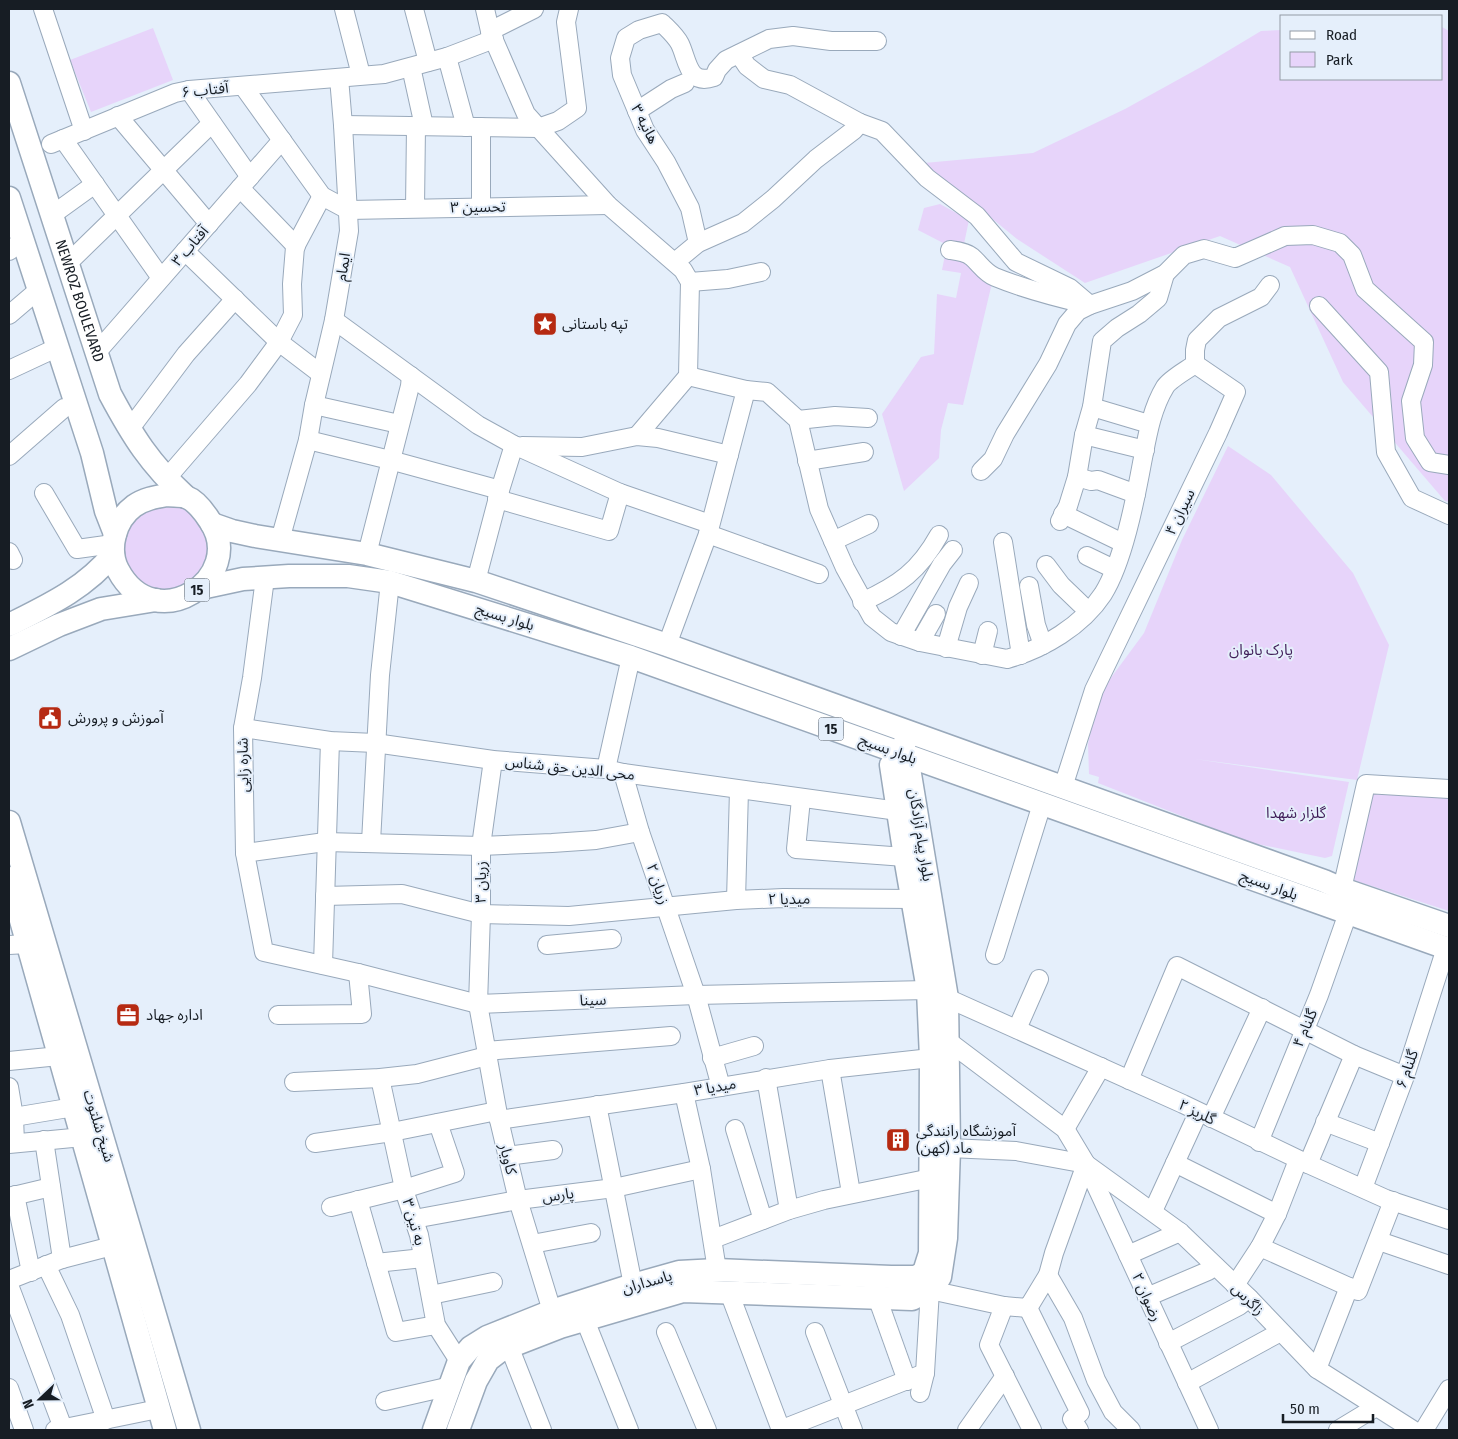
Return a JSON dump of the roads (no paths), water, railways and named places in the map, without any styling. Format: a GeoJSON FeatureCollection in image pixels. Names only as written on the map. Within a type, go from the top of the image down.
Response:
{"type":"FeatureCollection","features":[{"type":"Feature","properties":{"kind":"main road","name":"NEWROZ BOULEVARD"},"geometry":{"type":"LineString","coordinates":[[9,83],[110,394],[129,430],[144,453],[166,479],[186,497]]}},
{"type":"Feature","properties":{"kind":"main road"},"geometry":{"type":"LineString","coordinates":[[9,198],[92,453],[114,544]]}},
{"type":"Feature","properties":{"kind":"main road"},"geometry":{"type":"LineString","coordinates":[[9,625],[53,603],[81,585],[102,568],[114,544],[122,518],[134,506],[150,498],[167,495],[186,497]]}},
{"type":"Feature","properties":{"kind":"main road","name":"15"},"geometry":{"type":"LineString","coordinates":[[9,649],[59,625],[95,611],[156,600],[172,601],[187,596],[201,588],[210,577],[216,565],[217,537],[205,513],[186,497]]}},
{"type":"Feature","properties":{"kind":"main road","name":"بلوار بسیج"},"geometry":{"type":"LineString","coordinates":[[212,524],[232,531],[358,553],[476,581],[667,645],[1324,881],[1448,941]]}},
{"type":"Feature","properties":{"kind":"main road","name":"15"},"geometry":{"type":"LineString","coordinates":[[114,544],[117,567],[123,579],[132,589],[156,600]]}},
{"type":"Feature","properties":{"kind":"main road"},"geometry":{"type":"LineString","coordinates":[[348,576],[358,553]]}},
{"type":"Feature","properties":{"kind":"main road","name":"بلوار بسیج"},"geometry":{"type":"LineString","coordinates":[[201,588],[243,579],[289,576],[348,576],[390,582],[631,657],[1348,913],[1448,941]]}},
{"type":"Feature","properties":{"kind":"main road"},"geometry":{"type":"LineString","coordinates":[[81,585],[89,587],[94,591],[98,604],[95,611]]}},
{"type":"Feature","properties":{"kind":"main road"},"geometry":{"type":"LineString","coordinates":[[901,754],[908,731]]}},
{"type":"Feature","properties":{"kind":"main road","name":"بلوار پیام آزادگان"},"geometry":{"type":"LineString","coordinates":[[914,792],[910,774],[901,754],[891,766],[905,857],[913,899],[938,994],[948,1041],[949,1148],[946,1238],[940,1277],[927,1281],[930,1253],[931,1058],[938,994],[914,792]]}},
{"type":"Feature","properties":{"kind":"main road"},"geometry":{"type":"LineString","coordinates":[[914,792],[925,777],[942,768]]}},
{"type":"Feature","properties":{"kind":"main road","name":"شیخ شلتوت"},"geometry":{"type":"LineString","coordinates":[[9,822],[190,1430]]}},
{"type":"Feature","properties":{"kind":"main road","name":"شیخ شلتوت"},"geometry":{"type":"LineString","coordinates":[[9,878],[18,944],[59,1056],[165,1430]]}},
{"type":"Feature","properties":{"kind":"main road","name":"پاسداران"},"geometry":{"type":"LineString","coordinates":[[434,1430],[459,1361],[471,1347],[487,1337],[552,1311],[633,1285],[679,1272],[717,1270],[916,1277],[927,1281]]}},
{"type":"Feature","properties":{"kind":"main road"},"geometry":{"type":"LineString","coordinates":[[462,1427],[476,1381],[488,1360],[508,1346],[585,1320],[684,1291],[912,1299],[927,1281]]}},
{"type":"Feature","properties":{"kind":"street"},"geometry":{"type":"LineString","coordinates":[[43,9],[84,130]]}},
{"type":"Feature","properties":{"kind":"street"},"geometry":{"type":"LineString","coordinates":[[344,9],[361,75]]}},
{"type":"Feature","properties":{"kind":"street"},"geometry":{"type":"LineString","coordinates":[[414,9],[428,62]]}},
{"type":"Feature","properties":{"kind":"street"},"geometry":{"type":"LineString","coordinates":[[485,9],[492,35],[526,114],[608,205],[684,270],[690,282],[688,376],[637,436]]}},
{"type":"Feature","properties":{"kind":"street"},"geometry":{"type":"LineString","coordinates":[[339,78],[384,74],[447,57],[492,35],[534,9]]}},
{"type":"Feature","properties":{"kind":"street"},"geometry":{"type":"LineString","coordinates":[[344,125],[538,128],[558,120],[577,108],[566,22],[570,9]]}},
{"type":"Feature","properties":{"kind":"street","name":"هانیه ۳"},"geometry":{"type":"LineString","coordinates":[[698,243],[690,208],[666,162],[645,130],[622,75],[620,58],[626,38],[639,30],[662,23],[673,33],[680,44],[688,69],[697,78],[705,80],[714,77],[717,70],[726,60],[739,54]]}},
{"type":"Feature","properties":{"kind":"street"},"geometry":{"type":"LineString","coordinates":[[877,41],[831,41],[793,36],[769,39],[739,54],[747,66],[764,79],[790,86],[860,123],[882,131],[926,178],[977,216],[1016,262],[1070,288],[1090,305]]}},
{"type":"Feature","properties":{"kind":"street"},"geometry":{"type":"LineString","coordinates":[[447,57],[474,127],[481,206]]}},
{"type":"Feature","properties":{"kind":"street"},"geometry":{"type":"LineString","coordinates":[[411,67],[420,126],[415,208]]}},
{"type":"Feature","properties":{"kind":"street","name":"آفتاب ۶"},"geometry":{"type":"LineString","coordinates":[[95,184],[57,141],[175,93],[189,90],[339,78]]}},
{"type":"Feature","properties":{"kind":"street","name":"ایمام"},"geometry":{"type":"LineString","coordinates":[[280,540],[308,440],[314,405],[334,320],[349,231],[344,125],[339,78]]}},
{"type":"Feature","properties":{"kind":"street"},"geometry":{"type":"LineString","coordinates":[[637,111],[671,89],[685,83]]}},
{"type":"Feature","properties":{"kind":"street"},"geometry":{"type":"LineString","coordinates":[[243,86],[322,196],[348,210]]}},
{"type":"Feature","properties":{"kind":"street"},"geometry":{"type":"LineString","coordinates":[[189,90],[212,123],[245,183],[296,246]]}},
{"type":"Feature","properties":{"kind":"street"},"geometry":{"type":"LineString","coordinates":[[118,116],[209,224]]}},
{"type":"Feature","properties":{"kind":"street"},"geometry":{"type":"LineString","coordinates":[[68,263],[212,123]]}},
{"type":"Feature","properties":{"kind":"street"},"geometry":{"type":"LineString","coordinates":[[675,262],[698,243],[742,223],[773,199],[816,159],[854,130],[860,123]]}},
{"type":"Feature","properties":{"kind":"street","name":"آفتاب ۳"},"geometry":{"type":"LineString","coordinates":[[97,352],[282,140]]}},
{"type":"Feature","properties":{"kind":"street"},"geometry":{"type":"LineString","coordinates":[[52,215],[95,184],[162,278]]}},
{"type":"Feature","properties":{"kind":"street"},"geometry":{"type":"LineString","coordinates":[[166,479],[248,384],[279,342],[293,315],[292,284],[296,246],[322,196]]}},
{"type":"Feature","properties":{"kind":"street","name":"تحسین ۳"},"geometry":{"type":"LineString","coordinates":[[348,210],[608,205]]}},
{"type":"Feature","properties":{"kind":"street"},"geometry":{"type":"LineString","coordinates":[[981,471],[993,459],[1005,434],[1048,364],[1067,324],[1078,311],[1132,291],[1165,274],[1184,255],[1204,249],[1235,258],[1285,236],[1313,235],[1340,243],[1352,255],[1365,289],[1424,342],[1423,366],[1411,401],[1415,438],[1430,462],[1449,465]]}},
{"type":"Feature","properties":{"kind":"street"},"geometry":{"type":"LineString","coordinates":[[950,250],[971,256],[980,267],[993,276],[1059,298],[1090,305]]}},
{"type":"Feature","properties":{"kind":"street"},"geometry":{"type":"LineString","coordinates":[[185,252],[279,342],[321,374]]}},
{"type":"Feature","properties":{"kind":"street"},"geometry":{"type":"LineString","coordinates":[[690,282],[728,279],[761,272]]}},
{"type":"Feature","properties":{"kind":"street"},"geometry":{"type":"LineString","coordinates":[[1123,543],[1062,518],[1068,506],[1077,477],[1084,435],[1092,407],[1102,342],[1117,328],[1139,314],[1158,298],[1165,274]]}},
{"type":"Feature","properties":{"kind":"street"},"geometry":{"type":"LineString","coordinates":[[688,376],[746,390],[767,392],[798,420],[819,509],[862,602],[872,617],[891,632],[920,642],[1007,659],[1043,645],[1072,627],[1103,594],[1123,543],[1136,494],[1150,424],[1166,386],[1195,364],[1197,340],[1219,318],[1261,297],[1270,285]]}},
{"type":"Feature","properties":{"kind":"street"},"geometry":{"type":"LineString","coordinates":[[9,314],[36,292]]}},
{"type":"Feature","properties":{"kind":"street"},"geometry":{"type":"LineString","coordinates":[[129,430],[186,354],[234,299]]}},
{"type":"Feature","properties":{"kind":"street"},"geometry":{"type":"LineString","coordinates":[[1319,306],[1379,372],[1386,452],[1412,498],[1449,515]]}},
{"type":"Feature","properties":{"kind":"street"},"geometry":{"type":"LineString","coordinates":[[334,320],[478,425],[514,445],[620,493],[819,574]]}},
{"type":"Feature","properties":{"kind":"street"},"geometry":{"type":"LineString","coordinates":[[9,370],[54,349]]}},
{"type":"Feature","properties":{"kind":"street","name":"سیران ۴"},"geometry":{"type":"LineString","coordinates":[[1063,787],[1094,690],[1236,392],[1195,364]]}},
{"type":"Feature","properties":{"kind":"street"},"geometry":{"type":"LineString","coordinates":[[358,553],[390,460],[410,386],[410,376]]}},
{"type":"Feature","properties":{"kind":"street"},"geometry":{"type":"LineString","coordinates":[[667,645],[709,529],[746,390]]}},
{"type":"Feature","properties":{"kind":"street"},"geometry":{"type":"LineString","coordinates":[[314,405],[400,424]]}},
{"type":"Feature","properties":{"kind":"street"},"geometry":{"type":"LineString","coordinates":[[1092,407],[1150,424]]}},
{"type":"Feature","properties":{"kind":"street"},"geometry":{"type":"LineString","coordinates":[[9,456],[64,408]]}},
{"type":"Feature","properties":{"kind":"street"},"geometry":{"type":"LineString","coordinates":[[798,420],[835,416],[868,418]]}},
{"type":"Feature","properties":{"kind":"street"},"geometry":{"type":"LineString","coordinates":[[1084,435],[1145,450]]}},
{"type":"Feature","properties":{"kind":"street"},"geometry":{"type":"LineString","coordinates":[[514,445],[582,448],[637,436],[658,438],[730,455]]}},
{"type":"Feature","properties":{"kind":"street"},"geometry":{"type":"LineString","coordinates":[[308,440],[390,460],[609,531],[620,493]]}},
{"type":"Feature","properties":{"kind":"street"},"geometry":{"type":"LineString","coordinates":[[476,581],[498,494],[514,445]]}},
{"type":"Feature","properties":{"kind":"street"},"geometry":{"type":"LineString","coordinates":[[808,460],[864,452]]}},
{"type":"Feature","properties":{"kind":"street"},"geometry":{"type":"LineString","coordinates":[[1077,477],[1091,481],[1098,480],[1136,494]]}},
{"type":"Feature","properties":{"kind":"street"},"geometry":{"type":"LineString","coordinates":[[44,493],[77,550],[114,544]]}},
{"type":"Feature","properties":{"kind":"street"},"geometry":{"type":"LineString","coordinates":[[833,542],[869,524]]}},
{"type":"Feature","properties":{"kind":"street"},"geometry":{"type":"LineString","coordinates":[[862,602],[883,593],[901,582],[929,553],[939,535]]}},
{"type":"Feature","properties":{"kind":"street"},"geometry":{"type":"LineString","coordinates":[[1003,542],[1021,655]]}},
{"type":"Feature","properties":{"kind":"street"},"geometry":{"type":"LineString","coordinates":[[901,636],[942,564],[953,550]]}},
{"type":"Feature","properties":{"kind":"street"},"geometry":{"type":"LineString","coordinates":[[1087,556],[1114,570]]}},
{"type":"Feature","properties":{"kind":"street"},"geometry":{"type":"LineString","coordinates":[[1046,565],[1061,585],[1088,611]]}},
{"type":"Feature","properties":{"kind":"street","name":"شاره زایی"},"geometry":{"type":"LineString","coordinates":[[264,952],[245,853],[242,728],[252,678],[265,578]]}},
{"type":"Feature","properties":{"kind":"street"},"geometry":{"type":"LineString","coordinates":[[371,842],[375,743],[390,582]]}},
{"type":"Feature","properties":{"kind":"street"},"geometry":{"type":"LineString","coordinates":[[946,648],[958,607],[968,583]]}},
{"type":"Feature","properties":{"kind":"street"},"geometry":{"type":"LineString","coordinates":[[1029,586],[1036,625],[1043,645]]}},
{"type":"Feature","properties":{"kind":"street"},"geometry":{"type":"LineString","coordinates":[[920,642],[936,614]]}},
{"type":"Feature","properties":{"kind":"street"},"geometry":{"type":"LineString","coordinates":[[982,655],[988,631]]}},
{"type":"Feature","properties":{"kind":"street"},"geometry":{"type":"LineString","coordinates":[[615,771],[631,657]]}},
{"type":"Feature","properties":{"kind":"street","name":"محی الدین حق شناس"},"geometry":{"type":"LineString","coordinates":[[242,728],[330,741],[375,743],[493,760],[615,771],[898,812]]}},
{"type":"Feature","properties":{"kind":"street"},"geometry":{"type":"LineString","coordinates":[[323,965],[330,741]]}},
{"type":"Feature","properties":{"kind":"street","name":"زریان ۳"},"geometry":{"type":"LineString","coordinates":[[478,1004],[481,846],[493,760]]}},
{"type":"Feature","properties":{"kind":"street","name":"زریان ۲"},"geometry":{"type":"LineString","coordinates":[[615,771],[640,832],[696,995],[721,1087]]}},
{"type":"Feature","properties":{"kind":"street"},"geometry":{"type":"LineString","coordinates":[[1342,889],[1366,784],[1449,789]]}},
{"type":"Feature","properties":{"kind":"street"},"geometry":{"type":"LineString","coordinates":[[736,900],[739,790]]}},
{"type":"Feature","properties":{"kind":"street"},"geometry":{"type":"LineString","coordinates":[[801,799],[796,849],[905,857]]}},
{"type":"Feature","properties":{"kind":"street"},"geometry":{"type":"LineString","coordinates":[[995,955],[1042,804]]}},
{"type":"Feature","properties":{"kind":"street"},"geometry":{"type":"LineString","coordinates":[[245,853],[326,842],[481,846],[596,840],[640,832]]}},
{"type":"Feature","properties":{"kind":"street","name":"میدیا ۲"},"geometry":{"type":"LineString","coordinates":[[325,896],[402,894],[481,914],[576,915],[736,900],[783,898],[913,899]]}},
{"type":"Feature","properties":{"kind":"street","name":"گلنام ۴"},"geometry":{"type":"LineString","coordinates":[[1259,1142],[1318,995],[1348,913]]}},
{"type":"Feature","properties":{"kind":"street"},"geometry":{"type":"LineString","coordinates":[[576,915],[578,942]]}},
{"type":"Feature","properties":{"kind":"street"},"geometry":{"type":"LineString","coordinates":[[547,945],[612,939]]}},
{"type":"Feature","properties":{"kind":"street","name":"گلنام ۶"},"geometry":{"type":"LineString","coordinates":[[1363,1188],[1405,1076],[1448,941]]}},
{"type":"Feature","properties":{"kind":"street","name":"سینا"},"geometry":{"type":"LineString","coordinates":[[264,952],[358,973],[478,1004],[696,995],[938,994]]}},
{"type":"Feature","properties":{"kind":"street"},"geometry":{"type":"LineString","coordinates":[[1128,1080],[1178,966],[1354,1055],[1405,1076]]}},
{"type":"Feature","properties":{"kind":"street"},"geometry":{"type":"LineString","coordinates":[[278,1015],[362,1014],[358,973]]}},
{"type":"Feature","properties":{"kind":"street"},"geometry":{"type":"LineString","coordinates":[[1017,1029],[1039,979]]}},
{"type":"Feature","properties":{"kind":"street","name":"گلریز ۲"},"geometry":{"type":"LineString","coordinates":[[938,994],[1303,1162],[1393,1201],[1449,1220]]}},
{"type":"Feature","properties":{"kind":"street","name":"کاویار"},"geometry":{"type":"LineString","coordinates":[[478,1004],[507,1156],[518,1200],[552,1311]]}},
{"type":"Feature","properties":{"kind":"street"},"geometry":{"type":"LineString","coordinates":[[1152,1212],[1175,1163],[1205,1116],[1262,1008]]}},
{"type":"Feature","properties":{"kind":"street"},"geometry":{"type":"LineString","coordinates":[[294,1082],[380,1078],[418,1074],[487,1053],[671,1036]]}},
{"type":"Feature","properties":{"kind":"street"},"geometry":{"type":"LineString","coordinates":[[948,1041],[1065,1129],[1101,1068]]}},
{"type":"Feature","properties":{"kind":"street"},"geometry":{"type":"LineString","coordinates":[[712,1058],[754,1046]]}},
{"type":"Feature","properties":{"kind":"street"},"geometry":{"type":"LineString","coordinates":[[1235,1285],[1260,1247],[1303,1162],[1326,1122],[1354,1055]]}},
{"type":"Feature","properties":{"kind":"street"},"geometry":{"type":"LineString","coordinates":[[9,1061],[59,1056]]}},
{"type":"Feature","properties":{"kind":"street","name":"میدیا ۳"},"geometry":{"type":"LineString","coordinates":[[314,1143],[498,1115],[597,1106],[830,1068],[931,1058]]}},
{"type":"Feature","properties":{"kind":"street"},"geometry":{"type":"LineString","coordinates":[[830,1068],[851,1193]]}},
{"type":"Feature","properties":{"kind":"street","name":"به تین ۳"},"geometry":{"type":"LineString","coordinates":[[380,1078],[404,1189],[419,1235],[436,1325],[459,1361]]}},
{"type":"Feature","properties":{"kind":"street"},"geometry":{"type":"LineString","coordinates":[[766,1078],[789,1210]]}},
{"type":"Feature","properties":{"kind":"street"},"geometry":{"type":"LineString","coordinates":[[9,1087],[14,1117],[12,1143],[83,1138]]}},
{"type":"Feature","properties":{"kind":"street"},"geometry":{"type":"LineString","coordinates":[[684,1093],[701,1169],[717,1270]]}},
{"type":"Feature","properties":{"kind":"street"},"geometry":{"type":"LineString","coordinates":[[597,1106],[633,1285]]}},
{"type":"Feature","properties":{"kind":"street"},"geometry":{"type":"LineString","coordinates":[[14,1117],[74,1107]]}},
{"type":"Feature","properties":{"kind":"street"},"geometry":{"type":"LineString","coordinates":[[1326,1122],[1380,1144]]}},
{"type":"Feature","properties":{"kind":"street"},"geometry":{"type":"LineString","coordinates":[[332,1207],[404,1189],[456,1173],[438,1123]]}},
{"type":"Feature","properties":{"kind":"street"},"geometry":{"type":"LineString","coordinates":[[735,1128],[763,1220]]}},
{"type":"Feature","properties":{"kind":"street","name":"رضوان ۲"},"geometry":{"type":"LineString","coordinates":[[1065,1129],[1086,1164],[1209,1430]]}},
{"type":"Feature","properties":{"kind":"street"},"geometry":{"type":"LineString","coordinates":[[44,1140],[51,1187],[54,1262],[106,1420]]}},
{"type":"Feature","properties":{"kind":"street"},"geometry":{"type":"LineString","coordinates":[[949,1148],[1016,1151],[1086,1164],[1048,1275],[1028,1308]]}},
{"type":"Feature","properties":{"kind":"street"},"geometry":{"type":"LineString","coordinates":[[507,1156],[553,1150]]}},
{"type":"Feature","properties":{"kind":"street"},"geometry":{"type":"LineString","coordinates":[[1175,1163],[1277,1214]]}},
{"type":"Feature","properties":{"kind":"street","name":"زاگرس"},"geometry":{"type":"LineString","coordinates":[[1086,1164],[1180,1232],[1249,1298],[1317,1369],[1412,1430]]}},
{"type":"Feature","properties":{"kind":"street","name":"پارس"},"geometry":{"type":"LineString","coordinates":[[414,1219],[518,1200],[614,1188],[701,1169]]}},
{"type":"Feature","properties":{"kind":"street"},"geometry":{"type":"LineString","coordinates":[[713,1239],[789,1210],[851,1193],[930,1178]]}},
{"type":"Feature","properties":{"kind":"street"},"geometry":{"type":"LineString","coordinates":[[30,1272],[12,1196],[51,1187]]}},
{"type":"Feature","properties":{"kind":"street"},"geometry":{"type":"LineString","coordinates":[[358,1200],[396,1332],[436,1325]]}},
{"type":"Feature","properties":{"kind":"street"},"geometry":{"type":"LineString","coordinates":[[1317,1369],[1353,1289],[1379,1241],[1393,1201]]}},
{"type":"Feature","properties":{"kind":"street"},"geometry":{"type":"LineString","coordinates":[[1128,1255],[1180,1232]]}},
{"type":"Feature","properties":{"kind":"street"},"geometry":{"type":"LineString","coordinates":[[532,1244],[591,1233]]}},
{"type":"Feature","properties":{"kind":"street"},"geometry":{"type":"LineString","coordinates":[[1379,1241],[1449,1265]]}},
{"type":"Feature","properties":{"kind":"street"},"geometry":{"type":"LineString","coordinates":[[9,1280],[54,1262],[112,1246]]}},
{"type":"Feature","properties":{"kind":"street"},"geometry":{"type":"LineString","coordinates":[[1260,1247],[1353,1289]]}},
{"type":"Feature","properties":{"kind":"street"},"geometry":{"type":"LineString","coordinates":[[376,1263],[424,1258]]}},
{"type":"Feature","properties":{"kind":"street"},"geometry":{"type":"LineString","coordinates":[[1147,1297],[1208,1271],[1215,1266]]}},
{"type":"Feature","properties":{"kind":"street"},"geometry":{"type":"LineString","coordinates":[[1048,1275],[1073,1318],[1096,1380],[1113,1412],[1130,1430]]}},
{"type":"Feature","properties":{"kind":"street"},"geometry":{"type":"LineString","coordinates":[[729,1292],[781,1430],[843,1405],[913,1387],[925,1373],[927,1281],[1004,1306],[1028,1308]]}},
{"type":"Feature","properties":{"kind":"street"},"geometry":{"type":"LineString","coordinates":[[431,1295],[493,1282]]}},
{"type":"Feature","properties":{"kind":"street"},"geometry":{"type":"LineString","coordinates":[[9,1285],[59,1429],[158,1409]]}},
{"type":"Feature","properties":{"kind":"street"},"geometry":{"type":"LineString","coordinates":[[877,1297],[913,1387]]}},
{"type":"Feature","properties":{"kind":"street"},"geometry":{"type":"LineString","coordinates":[[1168,1343],[1240,1306],[1249,1298]]}},
{"type":"Feature","properties":{"kind":"street"},"geometry":{"type":"LineString","coordinates":[[1004,1306],[989,1346],[1032,1430]]}},
{"type":"Feature","properties":{"kind":"street"},"geometry":{"type":"LineString","coordinates":[[1028,1308],[1080,1412],[1072,1419],[1078,1430]]}},
{"type":"Feature","properties":{"kind":"street"},"geometry":{"type":"LineString","coordinates":[[585,1320],[623,1429]]}},
{"type":"Feature","properties":{"kind":"street"},"geometry":{"type":"LineString","coordinates":[[1187,1383],[1275,1336],[1278,1330]]}},
{"type":"Feature","properties":{"kind":"street"},"geometry":{"type":"LineString","coordinates":[[666,1332],[707,1430]]}},
{"type":"Feature","properties":{"kind":"street"},"geometry":{"type":"LineString","coordinates":[[815,1332],[854,1430]]}},
{"type":"Feature","properties":{"kind":"street"},"geometry":{"type":"LineString","coordinates":[[508,1346],[542,1430]]}},
{"type":"Feature","properties":{"kind":"street"},"geometry":{"type":"LineString","coordinates":[[967,1430],[1005,1376]]}},
{"type":"Feature","properties":{"kind":"street"},"geometry":{"type":"LineString","coordinates":[[385,1401],[451,1386]]}},
{"type":"Feature","properties":{"kind":"street"},"geometry":{"type":"LineString","coordinates":[[9,1388],[24,1430]]}},
{"type":"Feature","properties":{"kind":"street"},"geometry":{"type":"LineString","coordinates":[[1424,1430],[1449,1389]]}},
{"type":"Feature","properties":{"kind":"street"},"geometry":{"type":"LineString","coordinates":[[1338,1430],[1376,1407]]}},
{"type":"Feature","properties":{"kind":"place","name":"تپه باستانی"},"geometry":{"type":"Point","coordinates":[545,324]}},
{"type":"Feature","properties":{"kind":"place","name":"آموزش و پرورش"},"geometry":{"type":"Point","coordinates":[50,718]}},
{"type":"Feature","properties":{"kind":"place","name":"اداره جهاد"},"geometry":{"type":"Point","coordinates":[128,1015]}},
{"type":"Feature","properties":{"kind":"place","name":"آموزشگاه رانندگی ماد (کهن)"},"geometry":{"type":"Point","coordinates":[898,1140]}},
{"type":"Feature","properties":{"kind":"park label","name":"پارک بانوان"},"geometry":{"type":"Point","coordinates":[1261,650]}},
{"type":"Feature","properties":{"kind":"park label","name":"گلزار شهدا"},"geometry":{"type":"Point","coordinates":[1296,813]}}]}
